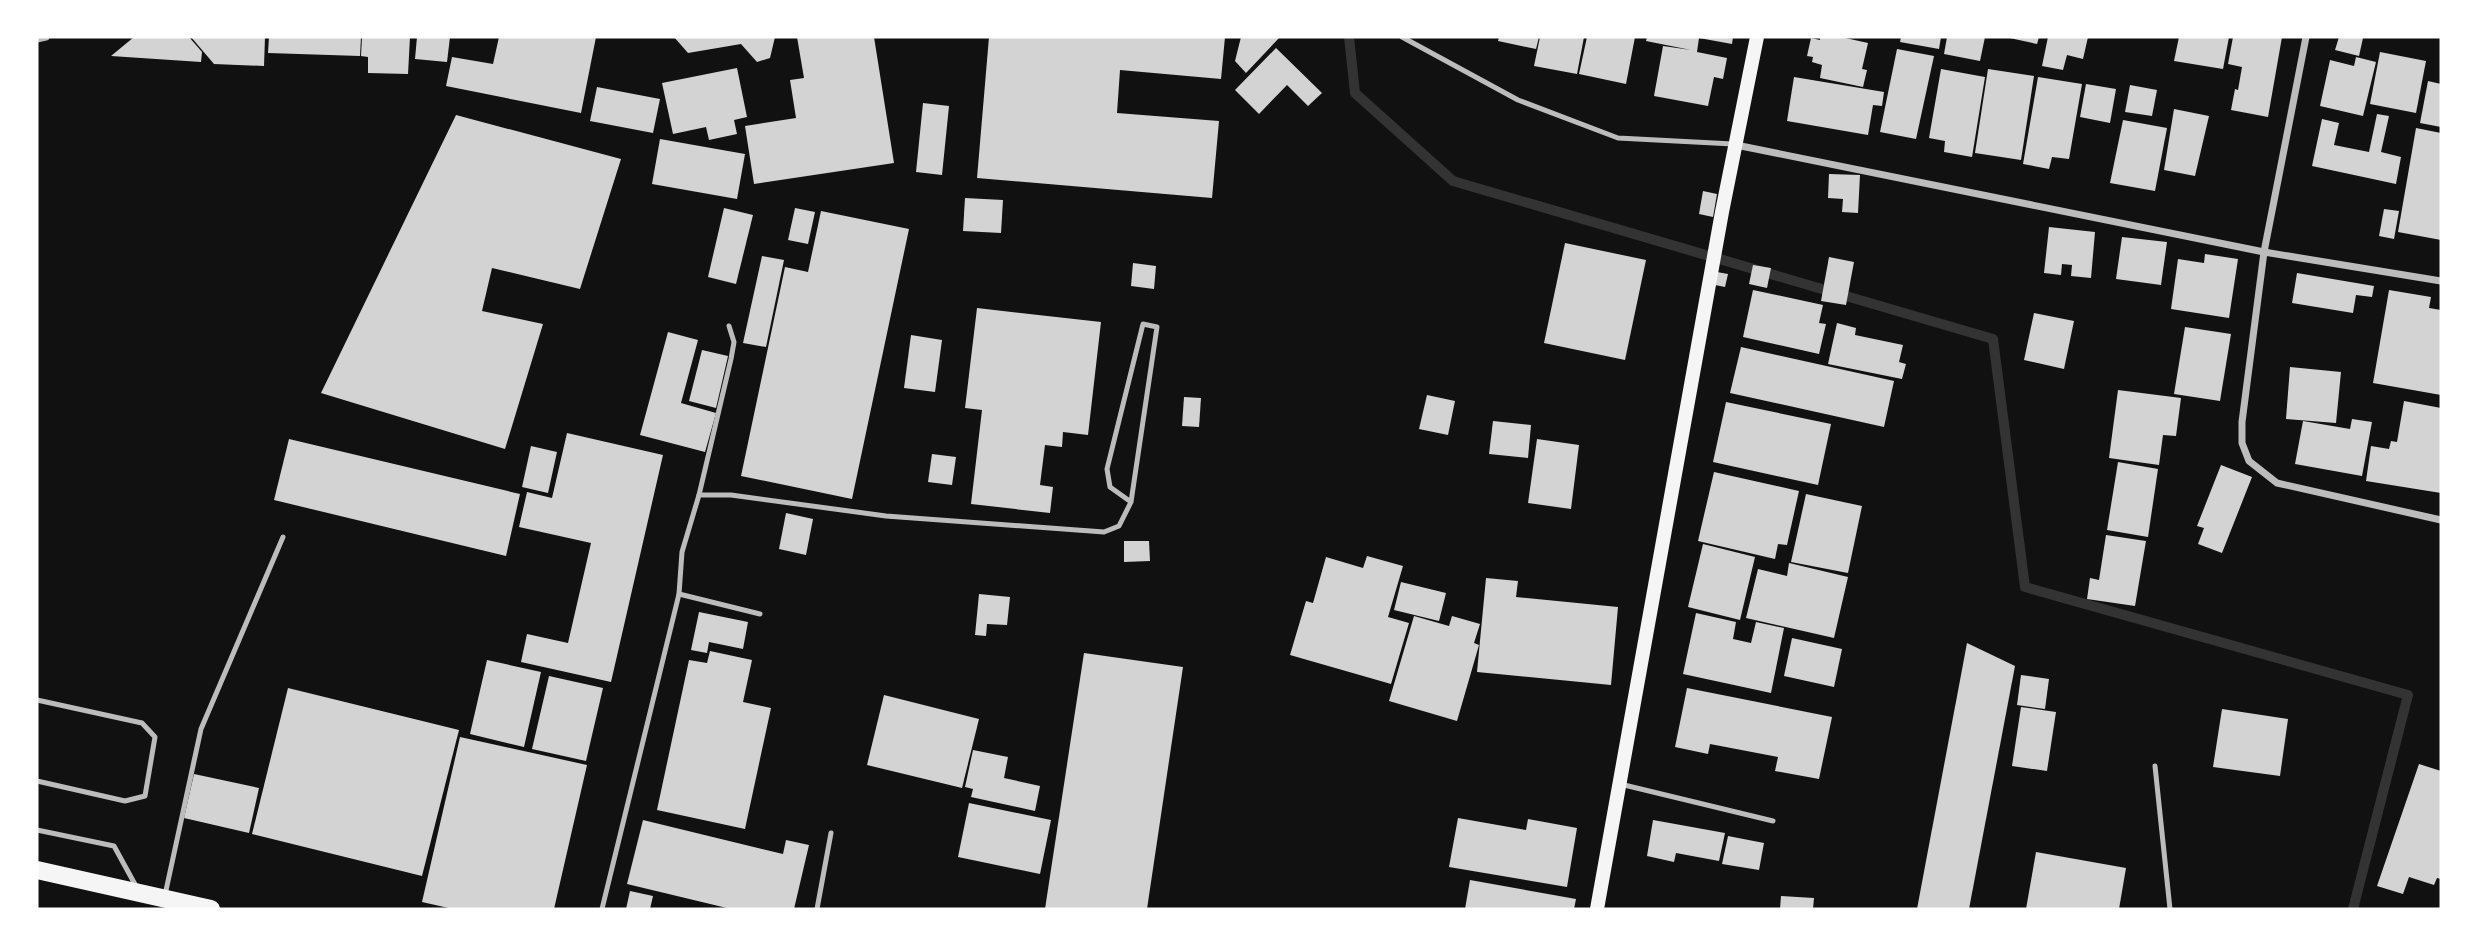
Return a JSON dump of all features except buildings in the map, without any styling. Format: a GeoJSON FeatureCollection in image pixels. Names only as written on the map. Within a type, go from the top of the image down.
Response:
{"type":"FeatureCollection","features":[{"type":"Feature","properties":{"kind":"main road"},"geometry":{"type":"LineString","coordinates":[[1597,909],[1711,272],[1756,37]]}},
{"type":"Feature","properties":{"kind":"main road"},"geometry":{"type":"LineString","coordinates":[[37,870],[211,909]]}},
{"type":"Feature","properties":{"kind":"street"},"geometry":{"type":"LineString","coordinates":[[37,39],[47,37]]}},
{"type":"Feature","properties":{"kind":"street"},"geometry":{"type":"LineString","coordinates":[[2306,37],[2264,252],[2242,422],[2242,443],[2249,461],[2277,483],[2441,520]]}},
{"type":"Feature","properties":{"kind":"street"},"geometry":{"type":"LineString","coordinates":[[1735,145],[2264,252],[2441,281]]}},
{"type":"Feature","properties":{"kind":"lane"},"geometry":{"type":"LineString","coordinates":[[1402,37],[1518,100],[1618,138],[1735,145]]}},
{"type":"Feature","properties":{"kind":"lane"},"geometry":{"type":"LineString","coordinates":[[699,495],[731,495],[887,516],[1104,532],[1119,526],[1131,502],[1157,327],[1143,324],[1107,469],[1110,486],[1131,502]]}},
{"type":"Feature","properties":{"kind":"lane"},"geometry":{"type":"LineString","coordinates":[[601,909],[679,594],[682,552],[699,495],[731,359],[734,342],[729,326]]}},
{"type":"Feature","properties":{"kind":"lane"},"geometry":{"type":"LineString","coordinates":[[164,898],[201,729],[283,537]]}},
{"type":"Feature","properties":{"kind":"lane"},"geometry":{"type":"LineString","coordinates":[[679,594],[760,614]]}},
{"type":"Feature","properties":{"kind":"lane"},"geometry":{"type":"LineString","coordinates":[[37,700],[142,723],[155,737],[145,796],[125,801],[37,781]]}},
{"type":"Feature","properties":{"kind":"lane"},"geometry":{"type":"LineString","coordinates":[[2155,766],[2171,909]]}},
{"type":"Feature","properties":{"kind":"lane"},"geometry":{"type":"LineString","coordinates":[[1620,784],[1773,821]]}},
{"type":"Feature","properties":{"kind":"lane"},"geometry":{"type":"LineString","coordinates":[[37,830],[114,846],[141,894]]}},
{"type":"Feature","properties":{"kind":"lane"},"geometry":{"type":"LineString","coordinates":[[817,909],[831,833]]}},
{"type":"Feature","properties":{"kind":"waterway"},"geometry":{"type":"LineString","coordinates":[[1349,37],[1355,93],[1453,181],[1993,339],[2025,587],[2408,695],[2353,909]]}}]}
